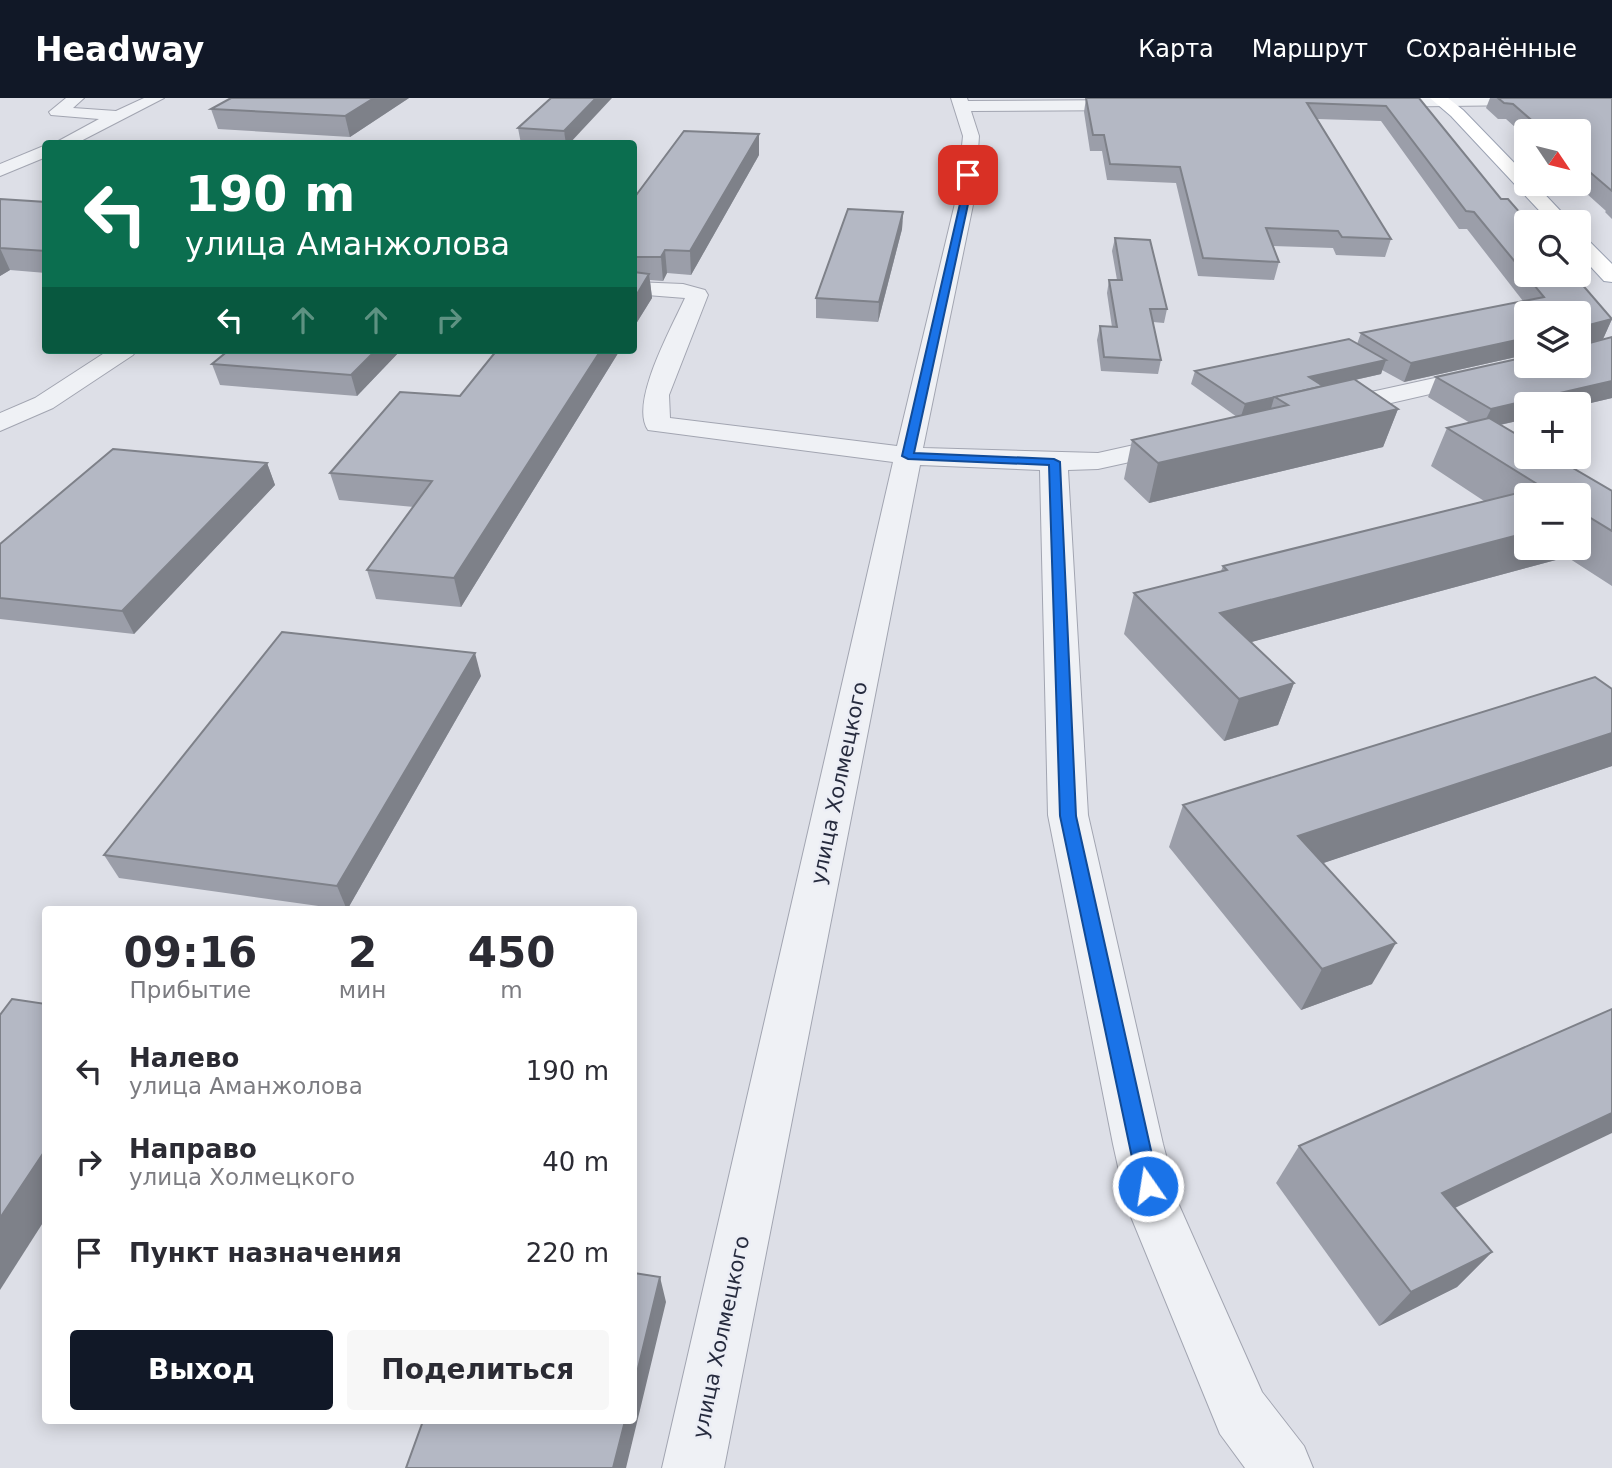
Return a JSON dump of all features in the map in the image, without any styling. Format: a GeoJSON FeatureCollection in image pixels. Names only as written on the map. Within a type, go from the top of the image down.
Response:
{"type":"FeatureCollection","features":[{"type":"Feature","properties":{"kind":"main road"},"geometry":{"type":"LineString","coordinates":[[1441,100],[1457,113],[1550,210]]}},
{"type":"Feature","properties":{"kind":"main road"},"geometry":{"type":"LineString","coordinates":[[1591,254],[1612,276]]}},
{"type":"Feature","properties":{"kind":"street"},"geometry":{"type":"LineString","coordinates":[[76,98],[57,112],[119,116]]}},
{"type":"Feature","properties":{"kind":"street"},"geometry":{"type":"LineString","coordinates":[[69,140],[156,98]]}},
{"type":"Feature","properties":{"kind":"street"},"geometry":{"type":"LineString","coordinates":[[1346,103],[1612,99]]}},
{"type":"Feature","properties":{"kind":"street"},"geometry":{"type":"LineString","coordinates":[[961,102],[1154,104]]}},
{"type":"Feature","properties":{"kind":"street","name":"улица Холмецкого"},"geometry":{"type":"LineString","coordinates":[[693,1468],[966,195],[971,136],[961,102]]}},
{"type":"Feature","properties":{"kind":"street"},"geometry":{"type":"LineString","coordinates":[[0,171],[42,152]]}},
{"type":"Feature","properties":{"kind":"street"},"geometry":{"type":"LineString","coordinates":[[637,288],[683,291],[697,295],[656,395],[657,424],[908,456],[1054,462],[1098,461],[1204,437]]}},
{"type":"Feature","properties":{"kind":"street"},"geometry":{"type":"LineString","coordinates":[[0,423],[44,404],[119,354]]}},
{"type":"Feature","properties":{"kind":"street"},"geometry":{"type":"LineString","coordinates":[[1311,413],[1514,368]]}},
{"type":"Feature","properties":{"kind":"street"},"geometry":{"type":"LineString","coordinates":[[1054,462],[1068,816],[1153,1207],[1241,1413],[1282,1468]]}},
{"type":"Feature","properties":{"kind":"building"},"geometry":{"type":"Polygon","coordinates":[[[231,98],[374,98],[345,116],[211,109],[231,98]]]}},
{"type":"Feature","properties":{"kind":"building"},"geometry":{"type":"Polygon","coordinates":[[[551,98],[596,98],[564,131],[518,128],[551,98]]]}},
{"type":"Feature","properties":{"kind":"building"},"geometry":{"type":"Polygon","coordinates":[[[1086,98],[1419,98],[1501,199],[1508,199],[1518,210],[1514,210],[1514,261],[1474,212],[1466,211],[1386,106],[1307,103],[1391,239],[1342,237],[1338,231],[1266,228],[1279,262],[1203,258],[1180,167],[1110,164],[1104,135],[1093,135],[1086,98]]]}},
{"type":"Feature","properties":{"kind":"building"},"geometry":{"type":"Polygon","coordinates":[[[1498,98],[1612,98],[1612,191],[1591,173],[1591,119],[1530,119],[1513,104],[1504,103],[1498,98]]]}},
{"type":"Feature","properties":{"kind":"building"},"geometry":{"type":"Polygon","coordinates":[[[684,131],[759,134],[690,251],[665,250],[661,257],[637,257],[637,194],[684,131]]]}},
{"type":"Feature","properties":{"kind":"building"},"geometry":{"type":"Polygon","coordinates":[[[0,199],[42,202],[42,251],[0,248],[0,199]]]}},
{"type":"Feature","properties":{"kind":"building"},"geometry":{"type":"Polygon","coordinates":[[[848,209],[903,212],[879,302],[816,298],[848,209]]]}},
{"type":"Feature","properties":{"kind":"building"},"geometry":{"type":"Polygon","coordinates":[[[1115,238],[1150,240],[1167,309],[1150,309],[1161,360],[1104,357],[1100,326],[1117,327],[1109,280],[1122,280],[1115,238]]]}},
{"type":"Feature","properties":{"kind":"building"},"geometry":{"type":"Polygon","coordinates":[[[637,272],[649,274],[637,294],[637,272]]]}},
{"type":"Feature","properties":{"kind":"building"},"geometry":{"type":"Polygon","coordinates":[[[1536,287],[1584,287],[1612,319],[1591,324],[1591,301],[1524,301],[1544,297],[1536,287]]]}},
{"type":"Feature","properties":{"kind":"building"},"geometry":{"type":"Polygon","coordinates":[[[1514,303],[1514,341],[1411,363],[1361,333],[1514,303]]]}},
{"type":"Feature","properties":{"kind":"building"},"geometry":{"type":"Polygon","coordinates":[[[1612,337],[1612,381],[1564,392],[1514,392],[1514,404],[1491,409],[1436,377],[1514,360],[1514,378],[1591,378],[1591,343],[1612,337]]]}},
{"type":"Feature","properties":{"kind":"building"},"geometry":{"type":"Polygon","coordinates":[[[1349,339],[1386,360],[1309,377],[1323,386],[1245,404],[1195,371],[1349,339]]]}},
{"type":"Feature","properties":{"kind":"building"},"geometry":{"type":"Polygon","coordinates":[[[224,354],[372,354],[351,375],[212,364],[224,354]]]}},
{"type":"Feature","properties":{"kind":"building"},"geometry":{"type":"Polygon","coordinates":[[[494,354],[598,354],[454,578],[367,570],[432,481],[330,473],[400,392],[460,396],[494,354]]]}},
{"type":"Feature","properties":{"kind":"building"},"geometry":{"type":"Polygon","coordinates":[[[1354,379],[1398,409],[1158,463],[1132,440],[1288,405],[1275,397],[1354,379]]]}},
{"type":"Feature","properties":{"kind":"building"},"geometry":{"type":"Polygon","coordinates":[[[1489,418],[1514,433],[1514,469],[1574,469],[1612,491],[1612,531],[1591,518],[1591,483],[1536,483],[1447,428],[1489,418]]]}},
{"type":"Feature","properties":{"kind":"building"},"geometry":{"type":"Polygon","coordinates":[[[113,449],[267,463],[122,611],[0,598],[0,544],[113,449]]]}},
{"type":"Feature","properties":{"kind":"building"},"geometry":{"type":"Polygon","coordinates":[[[1514,494],[1514,536],[1220,613],[1294,683],[1239,699],[1134,593],[1227,570],[1223,566],[1514,494]]]}},
{"type":"Feature","properties":{"kind":"building"},"geometry":{"type":"Polygon","coordinates":[[[282,632],[475,653],[337,886],[104,855],[282,632]]]}},
{"type":"Feature","properties":{"kind":"building"},"geometry":{"type":"Polygon","coordinates":[[[1595,677],[1612,689],[1612,733],[1298,836],[1396,943],[1322,969],[1183,805],[1595,677]]]}},
{"type":"Feature","properties":{"kind":"building"},"geometry":{"type":"Polygon","coordinates":[[[12,999],[42,1003],[42,1155],[0,1218],[0,1015],[12,999]]]}},
{"type":"Feature","properties":{"kind":"building"},"geometry":{"type":"Polygon","coordinates":[[[1612,1009],[1612,1113],[1442,1193],[1492,1252],[1411,1292],[1299,1146],[1612,1009]]]}},
{"type":"Feature","properties":{"kind":"building"},"geometry":{"type":"Polygon","coordinates":[[[637,1273],[660,1277],[637,1373],[637,1273]]]}},
{"type":"Feature","properties":{"kind":"building"},"geometry":{"type":"Polygon","coordinates":[[[422,1424],[624,1424],[613,1468],[406,1468],[422,1424]]]}},
{"type":"Feature","properties":{"kind":"route"},"geometry":{"type":"LineString","coordinates":[[968,175],[966,195],[908,456],[1054,462],[1068,816],[1148,1186]]}}]}
